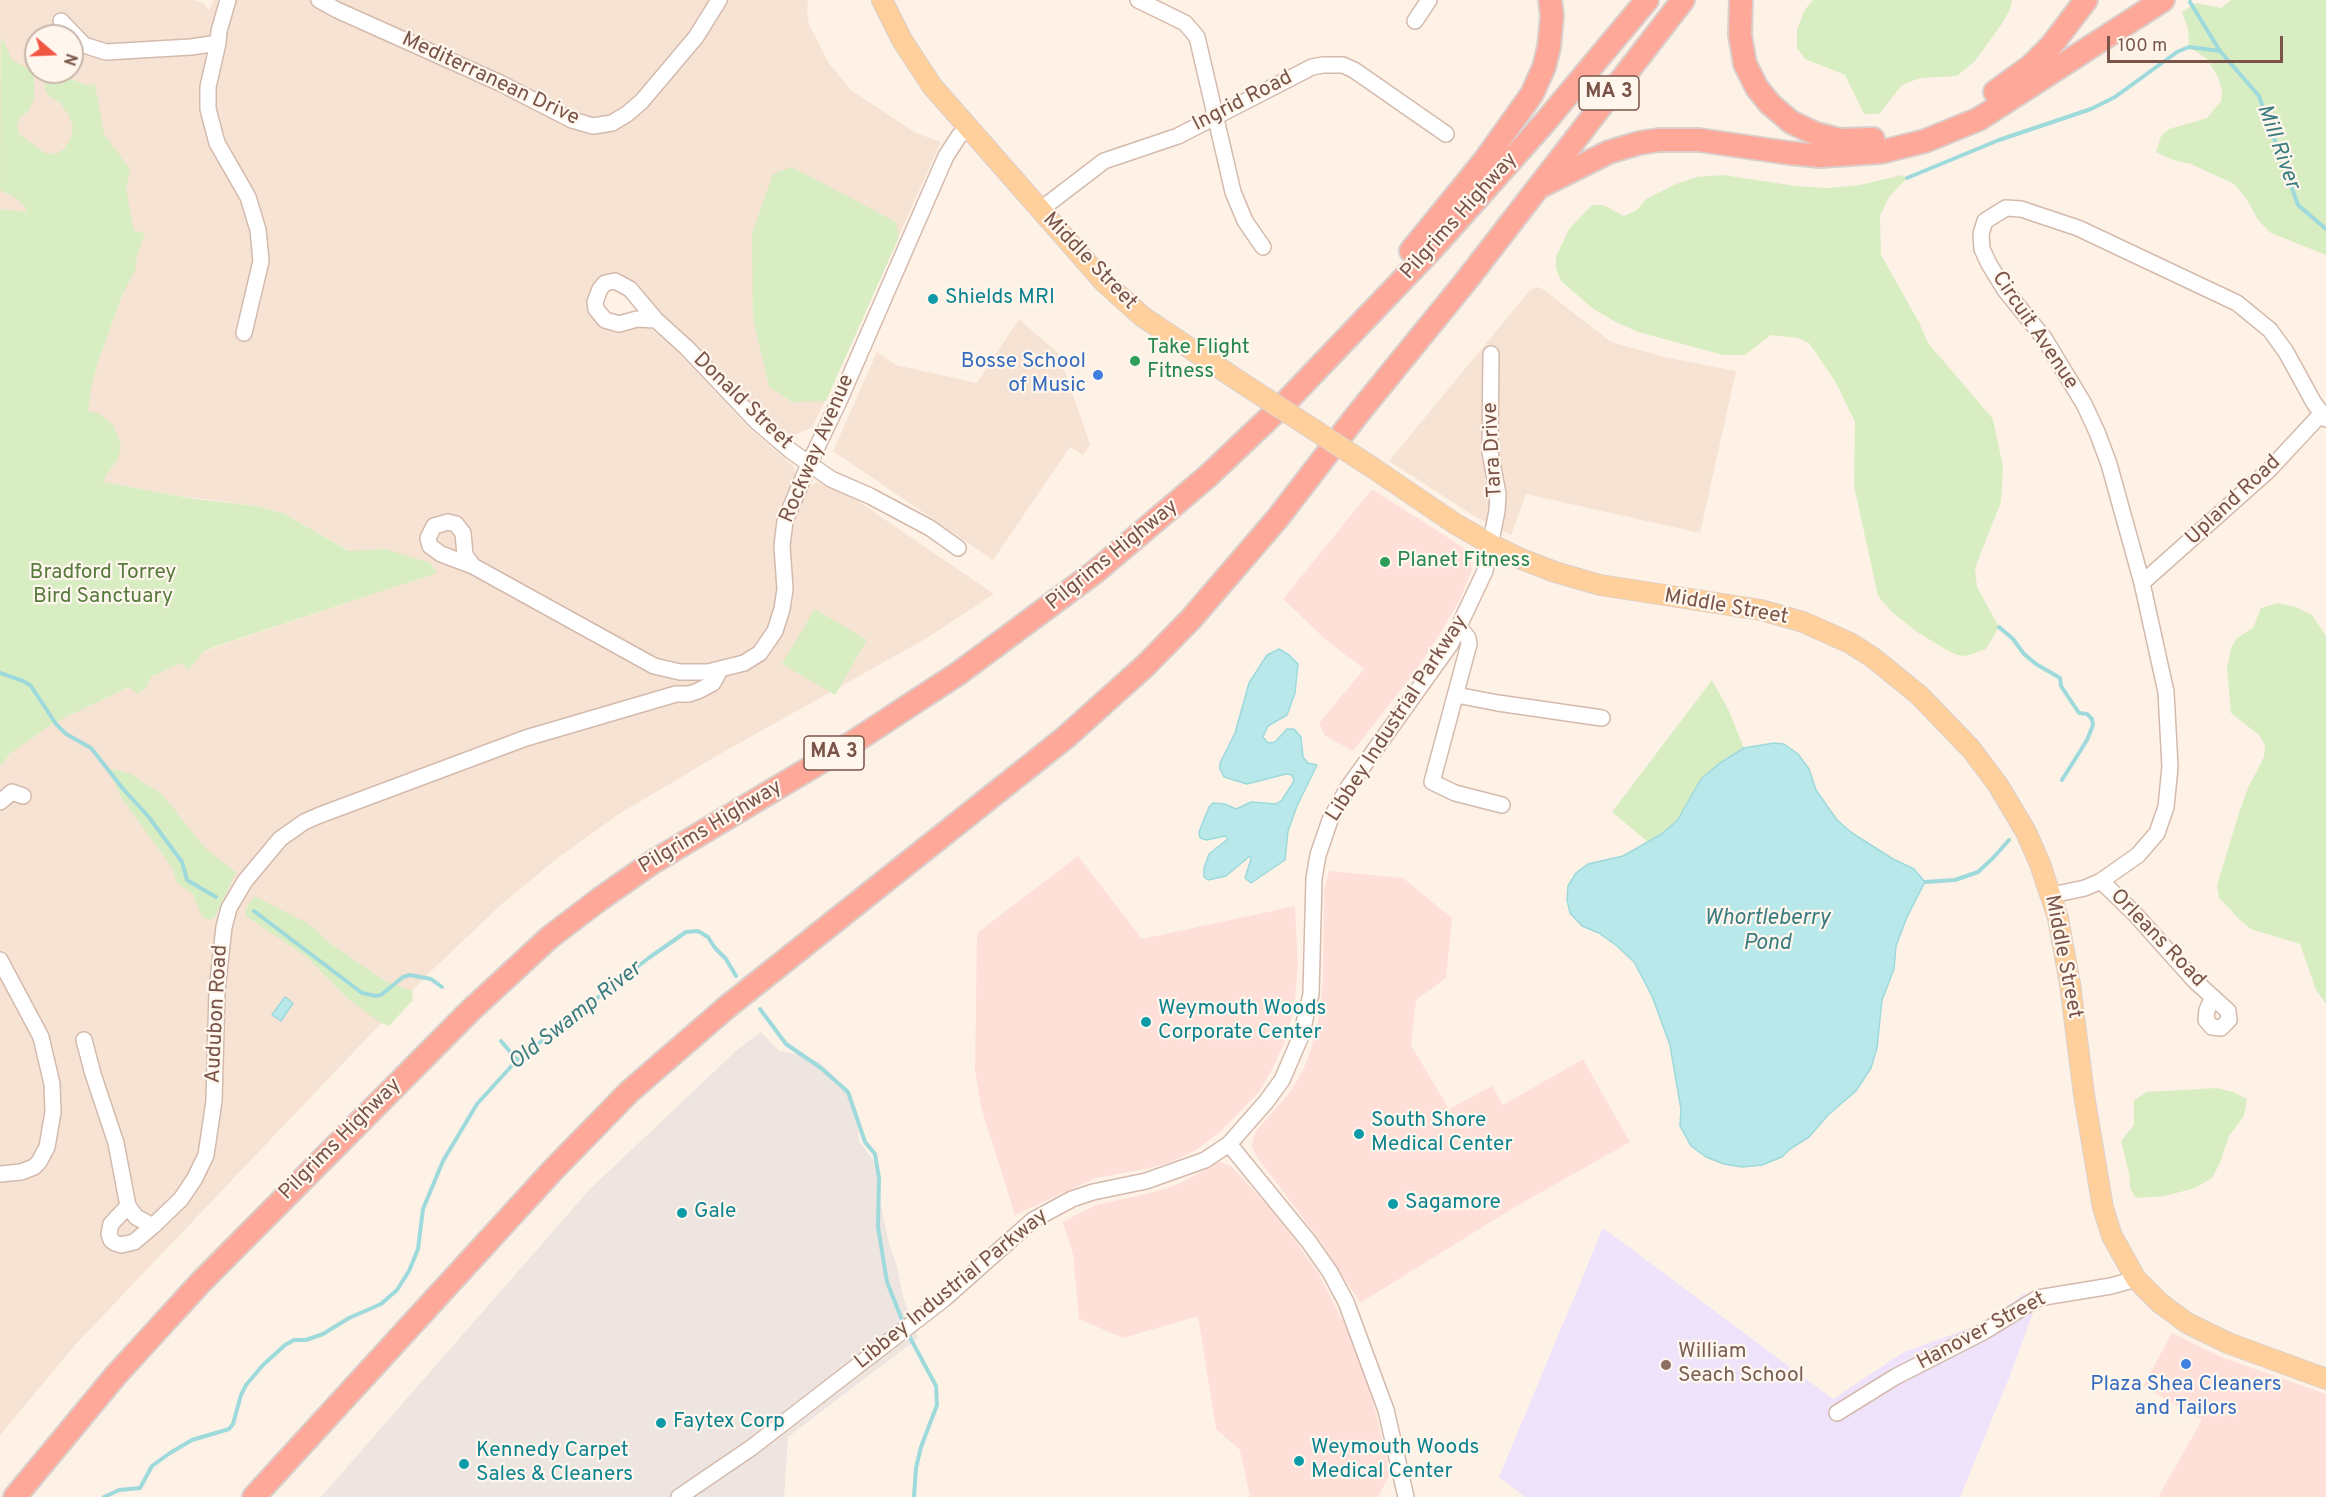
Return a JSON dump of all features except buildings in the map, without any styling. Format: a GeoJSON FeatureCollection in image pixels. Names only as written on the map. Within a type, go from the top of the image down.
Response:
{"type":"FeatureCollection","features":[{"type":"Feature","properties":{"kind":"highway"},"geometry":{"type":"LineString","coordinates":[[1300,388],[1437,220],[1526,104],[1547,57],[1551,26],[1550,0]]}},
{"type":"Feature","properties":{"kind":"highway","name":"Pilgrims Highway"},"geometry":{"type":"LineString","coordinates":[[15,1497],[109,1383],[194,1289],[471,1010],[550,937],[600,898],[653,862],[879,726],[1010,637],[1161,518],[1232,454],[1300,388],[1447,234],[1546,121],[1647,0]]}},
{"type":"Feature","properties":{"kind":"highway","name":"Pilgrims Highway"},"geometry":{"type":"LineString","coordinates":[[254,1497],[545,1178],[636,1085],[727,1008],[1066,737],[1161,649],[1264,536],[1683,0]]}},
{"type":"Feature","properties":{"kind":"highway"},"geometry":{"type":"LineString","coordinates":[[1741,0],[1740,35],[1743,56],[1752,80],[1763,96],[1783,116],[1806,130],[1832,138],[1858,140],[1889,136],[1928,125],[1963,111],[1986,98],[2014,79],[2041,56],[2068,26],[2086,0]]}},
{"type":"Feature","properties":{"kind":"highway"},"geometry":{"type":"LineString","coordinates":[[1537,188],[1609,152],[1659,140],[1699,140],[1820,156],[1881,152],[1925,141],[1979,119],[2163,0]]}},
{"type":"Feature","properties":{"kind":"main road","name":"Middle Street"},"geometry":{"type":"LineString","coordinates":[[882,0],[921,72],[968,128],[1124,302],[1164,332],[1492,545],[1555,572],[1600,585],[1783,615],[1827,632],[1872,657],[1919,695],[1950,726],[1984,766],[2026,832],[2052,896],[2070,984],[2084,1095],[2103,1208],[2112,1236],[2136,1279],[2166,1308],[2187,1323],[2228,1343],[2326,1380]]}},
{"type":"Feature","properties":{"kind":"street"},"geometry":{"type":"LineString","coordinates":[[241,0],[225,7],[208,87],[209,120],[217,143],[248,197],[261,247],[258,279],[244,333]]}},
{"type":"Feature","properties":{"kind":"street","name":"Mediterranean Drive"},"geometry":{"type":"LineString","coordinates":[[319,0],[572,120],[593,126],[612,123],[642,101],[696,37],[719,0]]}},
{"type":"Feature","properties":{"kind":"street"},"geometry":{"type":"LineString","coordinates":[[1138,0],[1185,23],[1200,43],[1233,192],[1245,221],[1263,247]]}},
{"type":"Feature","properties":{"kind":"street"},"geometry":{"type":"LineString","coordinates":[[1415,21],[1429,0]]}},
{"type":"Feature","properties":{"kind":"street"},"geometry":{"type":"LineString","coordinates":[[61,21],[84,45],[106,52],[218,44]]}},
{"type":"Feature","properties":{"kind":"street","name":"Ingrid Road"},"geometry":{"type":"LineString","coordinates":[[1040,210],[1104,161],[1178,136],[1312,67],[1331,64],[1354,70],[1446,134]]}},
{"type":"Feature","properties":{"kind":"street","name":"Rockway Avenue"},"geometry":{"type":"LineString","coordinates":[[473,566],[633,655],[662,668],[699,673],[720,670],[744,663],[760,653],[779,620],[785,589],[783,534],[785,521],[946,156],[959,136],[968,128]]}},
{"type":"Feature","properties":{"kind":"street","name":"Circuit Avenue"},"geometry":{"type":"LineString","coordinates":[[2052,896],[2085,888],[2101,881],[2138,855],[2149,844],[2162,822],[2169,790],[2170,767],[2166,692],[2142,583],[2109,464],[2097,432],[2084,404],[2044,338],[2005,290],[1989,264],[1982,249],[1981,234],[1985,221],[2006,208],[2021,209],[2088,233],[2237,303],[2270,330],[2324,417]]}},
{"type":"Feature","properties":{"kind":"street","name":"Donald Street"},"geometry":{"type":"LineString","coordinates":[[656,320],[687,348],[766,432],[831,479],[930,528],[958,548]]}},
{"type":"Feature","properties":{"kind":"street","name":"Tara Drive"},"geometry":{"type":"LineString","coordinates":[[1491,354],[1490,452],[1498,494],[1492,545]]}},
{"type":"Feature","properties":{"kind":"street","name":"Upland Road"},"geometry":{"type":"LineString","coordinates":[[2142,583],[2270,470],[2324,417]]}},
{"type":"Feature","properties":{"kind":"street","name":"Libbey Industrial Parkway"},"geometry":{"type":"LineString","coordinates":[[680,1497],[751,1448],[921,1317],[963,1283],[1015,1234],[1052,1209],[1072,1198],[1146,1181],[1205,1160],[1229,1144],[1266,1102],[1282,1080],[1301,1036],[1311,994],[1314,878],[1318,855],[1330,820],[1349,786],[1431,672],[1460,627],[1485,571],[1492,545]]}},
{"type":"Feature","properties":{"kind":"street"},"geometry":{"type":"LineString","coordinates":[[1460,627],[1468,638],[1469,644],[1432,782],[1455,793],[1502,805]]}},
{"type":"Feature","properties":{"kind":"street","name":"Audubon Road"},"geometry":{"type":"LineString","coordinates":[[128,1206],[111,1224],[109,1234],[111,1240],[121,1245],[134,1242],[182,1199],[206,1155],[214,1101],[217,978],[224,927],[229,908],[245,881],[280,839],[312,818],[526,738],[676,694],[689,694],[713,683],[720,670]]}},
{"type":"Feature","properties":{"kind":"street"},"geometry":{"type":"LineString","coordinates":[[676,694],[680,672]]}},
{"type":"Feature","properties":{"kind":"street"},"geometry":{"type":"LineString","coordinates":[[1456,695],[1602,718]]}},
{"type":"Feature","properties":{"kind":"street"},"geometry":{"type":"LineString","coordinates":[[0,802],[12,792],[23,796]]}},
{"type":"Feature","properties":{"kind":"street","name":"Orleans Road"},"geometry":{"type":"LineString","coordinates":[[2101,881],[2213,997]]}},
{"type":"Feature","properties":{"kind":"street"},"geometry":{"type":"LineString","coordinates":[[0,960],[41,1037],[52,1084],[53,1112],[47,1147],[39,1162],[34,1167],[21,1172],[0,1174]]}},
{"type":"Feature","properties":{"kind":"street"},"geometry":{"type":"LineString","coordinates":[[84,1040],[116,1143],[128,1206],[136,1217],[153,1226]]}},
{"type":"Feature","properties":{"kind":"street"},"geometry":{"type":"LineString","coordinates":[[1229,1144],[1309,1242],[1330,1272],[1346,1302],[1386,1410],[1406,1497]]}},
{"type":"Feature","properties":{"kind":"street","name":"Hanover Street"},"geometry":{"type":"LineString","coordinates":[[1837,1413],[1895,1377],[1985,1331],[2038,1298],[2111,1286],[2136,1279]]}},
{"type":"Feature","properties":{"kind":"shaded area"},"geometry":{"type":"Polygon","coordinates":[[[0,0],[193,0],[203,3],[209,10],[214,0],[808,0],[809,25],[828,62],[852,91],[916,133],[941,142],[813,427],[789,435],[774,427],[626,278],[619,276],[590,306],[634,325],[647,326],[651,329],[674,348],[750,429],[794,467],[796,478],[777,523],[776,570],[808,487],[817,482],[852,497],[994,594],[927,638],[720,754],[619,814],[559,857],[503,903],[428,974],[75,1345],[0,1435],[0,766],[11,753],[31,737],[59,720],[213,648],[437,573],[350,551],[283,513],[256,506],[180,496],[66,476],[97,365],[145,233],[0,209],[0,0]]]}},
{"type":"Feature","properties":{"kind":"shaded area"},"geometry":{"type":"Polygon","coordinates":[[[1537,287],[1543,289],[1611,342],[1664,357],[1736,371],[1700,533],[1526,494],[1511,535],[1474,516],[1389,461],[1530,290],[1537,287]]]}},
{"type":"Feature","properties":{"kind":"shaded area"},"geometry":{"type":"Polygon","coordinates":[[[1019,319],[1059,354],[1090,444],[1083,455],[1070,447],[993,560],[833,451],[877,352],[896,365],[977,383],[1019,319]]]}},
{"type":"Feature","properties":{"kind":"shaded area"},"geometry":{"type":"Polygon","coordinates":[[[1372,489],[1464,548],[1470,558],[1472,570],[1459,601],[1440,634],[1414,673],[1353,751],[1324,735],[1319,723],[1364,669],[1326,640],[1283,599],[1372,489]]]}},
{"type":"Feature","properties":{"kind":"shaded area"},"geometry":{"type":"Polygon","coordinates":[[[1078,856],[1142,939],[1295,906],[1298,967],[1294,1008],[1286,1038],[1259,1092],[1220,1132],[1196,1150],[1169,1163],[1096,1178],[1015,1215],[981,1107],[975,1071],[977,933],[1078,856]]]}},
{"type":"Feature","properties":{"kind":"shaded area"},"geometry":{"type":"Polygon","coordinates":[[[1329,871],[1403,878],[1452,918],[1446,978],[1416,1000],[1411,1045],[1449,1109],[1492,1086],[1503,1105],[1583,1059],[1630,1142],[1515,1207],[1360,1303],[1321,1242],[1257,1157],[1252,1147],[1256,1131],[1290,1092],[1304,1068],[1314,1040],[1323,980],[1324,891],[1329,871]]]}},
{"type":"Feature","properties":{"kind":"shaded area"},"geometry":{"type":"Polygon","coordinates":[[[761,1032],[779,1051],[804,1055],[819,1062],[836,1078],[856,1108],[859,1141],[877,1165],[880,1179],[880,1202],[890,1247],[897,1266],[903,1297],[918,1338],[788,1437],[784,1497],[321,1497],[589,1190],[738,1049],[761,1032]]]}},
{"type":"Feature","properties":{"kind":"shaded area"},"geometry":{"type":"Polygon","coordinates":[[[1219,1161],[1232,1167],[1270,1208],[1291,1235],[1318,1273],[1347,1329],[1370,1391],[1386,1453],[1389,1476],[1378,1497],[1250,1497],[1240,1450],[1216,1429],[1198,1316],[1123,1338],[1079,1319],[1073,1254],[1063,1222],[1096,1205],[1158,1191],[1181,1183],[1219,1161]]]}},
{"type":"Feature","properties":{"kind":"shaded area","name":"William Seach School"},"geometry":{"type":"Polygon","coordinates":[[[1603,1228],[1833,1399],[1904,1352],[1984,1323],[2025,1293],[2034,1310],[1960,1497],[1525,1497],[1499,1477],[1603,1228]]]}},
{"type":"Feature","properties":{"kind":"shaded area"},"geometry":{"type":"Polygon","coordinates":[[[2172,1333],[2221,1357],[2326,1394],[2326,1497],[2158,1497],[2202,1420],[2143,1386],[2172,1333]]]}},
{"type":"Feature","properties":{"kind":"green space"},"geometry":{"type":"Polygon","coordinates":[[[1813,0],[2012,0],[2001,25],[1975,61],[1957,76],[1920,78],[1902,85],[1879,114],[1864,114],[1845,75],[1805,59],[1797,48],[1797,30],[1804,11],[1813,0]]]}},
{"type":"Feature","properties":{"kind":"green space"},"geometry":{"type":"Polygon","coordinates":[[[2231,0],[2326,0],[2326,255],[2271,233],[2258,220],[2246,198],[2234,184],[2191,164],[2173,160],[2156,152],[2161,136],[2169,129],[2207,118],[2221,101],[2222,90],[2218,77],[2207,59],[2189,47],[2188,29],[2182,12],[2196,3],[2221,8],[2231,0]]]}},
{"type":"Feature","properties":{"kind":"green space","name":"Bradford Torrey Bird Sanctuary"},"geometry":{"type":"Polygon","coordinates":[[[1,39],[12,60],[24,67],[24,84],[34,84],[34,99],[29,110],[20,118],[17,125],[19,134],[45,153],[56,154],[64,149],[71,138],[73,126],[60,103],[49,96],[45,84],[95,84],[104,134],[130,169],[126,189],[134,231],[145,233],[137,256],[135,271],[123,293],[97,365],[91,389],[88,411],[98,413],[113,425],[121,444],[118,459],[103,482],[195,499],[256,506],[283,513],[349,551],[385,549],[430,563],[437,573],[211,648],[203,652],[189,670],[181,663],[151,677],[146,688],[138,694],[129,687],[52,724],[11,753],[0,766],[0,209],[27,212],[24,205],[17,199],[0,190],[1,39]]]}},
{"type":"Feature","properties":{"kind":"green space"},"geometry":{"type":"Polygon","coordinates":[[[792,167],[896,222],[899,237],[826,401],[792,402],[769,387],[753,318],[752,233],[773,174],[792,167]]]}},
{"type":"Feature","properties":{"kind":"green space"},"geometry":{"type":"Polygon","coordinates":[[[1723,175],[1796,186],[1827,188],[1860,185],[1902,175],[1907,178],[1889,197],[1880,216],[1881,255],[1920,324],[1928,343],[1993,419],[2003,467],[2001,502],[1975,568],[1977,587],[1999,627],[1986,649],[1966,656],[1957,655],[1917,632],[1892,612],[1878,596],[1854,486],[1855,422],[1835,381],[1809,343],[1798,338],[1771,335],[1745,355],[1723,355],[1638,332],[1592,308],[1561,281],[1556,269],[1556,257],[1569,229],[1592,205],[1603,205],[1624,216],[1637,210],[1646,199],[1676,184],[1697,177],[1723,175]]]}},
{"type":"Feature","properties":{"kind":"green space"},"geometry":{"type":"Polygon","coordinates":[[[2277,603],[2296,607],[2312,615],[2326,636],[2326,1004],[2316,990],[2300,944],[2251,929],[2219,898],[2217,885],[2239,813],[2248,788],[2264,757],[2265,746],[2260,736],[2231,713],[2227,669],[2231,648],[2237,638],[2253,628],[2261,608],[2277,603]]]}},
{"type":"Feature","properties":{"kind":"green space"},"geometry":{"type":"Polygon","coordinates":[[[815,609],[867,640],[835,695],[782,664],[815,609]]]}},
{"type":"Feature","properties":{"kind":"green space"},"geometry":{"type":"Polygon","coordinates":[[[1712,680],[1729,711],[1744,748],[1720,763],[1702,779],[1677,821],[1649,843],[1612,812],[1712,680]]]}},
{"type":"Feature","properties":{"kind":"green space"},"geometry":{"type":"Polygon","coordinates":[[[113,769],[129,773],[162,794],[205,848],[236,872],[215,917],[210,920],[202,917],[193,894],[177,883],[173,870],[122,799],[112,778],[113,769]]]}},
{"type":"Feature","properties":{"kind":"green space"},"geometry":{"type":"Polygon","coordinates":[[[254,896],[309,924],[331,944],[387,982],[412,991],[413,1000],[389,1026],[381,1023],[347,998],[308,958],[246,916],[245,910],[254,896]]]}},
{"type":"Feature","properties":{"kind":"green space"},"geometry":{"type":"Polygon","coordinates":[[[2217,1088],[2247,1099],[2244,1116],[2229,1136],[2212,1178],[2195,1188],[2165,1196],[2136,1198],[2130,1188],[2129,1173],[2121,1141],[2134,1125],[2134,1100],[2147,1092],[2217,1088]]]}},
{"type":"Feature","properties":{"kind":"water"},"geometry":{"type":"Polygon","coordinates":[[[1279,649],[1298,664],[1295,693],[1287,715],[1268,726],[1263,737],[1268,743],[1275,742],[1287,729],[1294,729],[1301,737],[1303,757],[1308,763],[1317,765],[1297,806],[1288,831],[1285,860],[1251,883],[1245,878],[1250,856],[1226,876],[1208,880],[1204,877],[1204,868],[1209,854],[1228,839],[1225,836],[1207,840],[1200,838],[1199,832],[1209,807],[1213,803],[1225,804],[1236,809],[1251,802],[1276,804],[1282,800],[1294,781],[1292,775],[1286,774],[1247,784],[1224,777],[1220,769],[1220,763],[1235,733],[1249,683],[1267,655],[1279,649]]]}},
{"type":"Feature","properties":{"kind":"water","name":"Whortleberry Pond"},"geometry":{"type":"Polygon","coordinates":[[[1774,743],[1784,744],[1798,754],[1809,769],[1816,790],[1837,820],[1852,833],[1893,859],[1914,869],[1925,882],[1907,917],[1896,946],[1894,969],[1882,1000],[1877,1048],[1871,1068],[1856,1091],[1828,1115],[1809,1137],[1782,1157],[1762,1165],[1742,1167],[1724,1164],[1706,1157],[1691,1146],[1680,1126],[1681,1109],[1670,1045],[1652,996],[1634,962],[1599,933],[1582,926],[1570,913],[1567,900],[1568,886],[1576,873],[1588,864],[1623,856],[1660,835],[1677,821],[1701,779],[1720,763],[1744,748],[1774,743]]]}},
{"type":"Feature","properties":{"kind":"water"},"geometry":{"type":"Polygon","coordinates":[[[285,997],[293,1003],[281,1021],[272,1015],[285,997]]]}},
{"type":"Feature","properties":{"kind":"waterway","name":"Mill River"},"geometry":{"type":"LineString","coordinates":[[2190,2],[2220,51],[2259,96],[2298,205],[2326,229]]}},
{"type":"Feature","properties":{"kind":"waterway"},"geometry":{"type":"LineString","coordinates":[[1907,178],[1999,140],[2091,109],[2115,97],[2177,52],[2189,47],[2220,51]]}},
{"type":"Feature","properties":{"kind":"waterway"},"geometry":{"type":"LineString","coordinates":[[1999,627],[2013,639],[2024,654],[2060,678],[2061,686],[2079,713],[2087,714],[2092,719],[2093,725],[2087,740],[2062,780]]}},
{"type":"Feature","properties":{"kind":"waterway"},"geometry":{"type":"LineString","coordinates":[[0,673],[31,686],[56,724],[66,734],[91,748],[148,816],[182,862],[187,880],[216,897]]}},
{"type":"Feature","properties":{"kind":"waterway"},"geometry":{"type":"LineString","coordinates":[[1925,882],[1955,880],[1978,872],[2009,840]]}},
{"type":"Feature","properties":{"kind":"waterway"},"geometry":{"type":"LineString","coordinates":[[254,911],[362,993],[381,995],[403,977],[410,975],[431,979],[442,987]]}},
{"type":"Feature","properties":{"kind":"waterway","name":"Old Swamp River"},"geometry":{"type":"LineString","coordinates":[[104,1497],[119,1490],[140,1488],[152,1466],[170,1453],[192,1440],[229,1429],[233,1424],[246,1385],[285,1345],[294,1340],[306,1340],[323,1334],[349,1318],[381,1304],[397,1290],[409,1271],[418,1249],[423,1209],[443,1161],[477,1104],[517,1060],[650,957],[686,932],[698,931],[708,937],[736,976]]}},
{"type":"Feature","properties":{"kind":"waterway","name":"Old Swamp River"},"geometry":{"type":"LineString","coordinates":[[760,1009],[786,1044],[821,1068],[848,1092],[865,1142],[875,1154],[879,1178],[878,1227],[887,1282],[904,1325]]}},
{"type":"Feature","properties":{"kind":"waterway"},"geometry":{"type":"LineString","coordinates":[[501,1041],[517,1060]]}},
{"type":"Feature","properties":{"kind":"waterway","name":"Old Swamp River"},"geometry":{"type":"LineString","coordinates":[[907,1332],[936,1386],[937,1405],[921,1447],[916,1468],[914,1497]]}},
{"type":"Feature","properties":{"kind":"place","name":"Shields MRI"},"geometry":{"type":"Point","coordinates":[933,299]}},
{"type":"Feature","properties":{"kind":"place","name":"Take Flight Fitness"},"geometry":{"type":"Point","coordinates":[1135,361]}},
{"type":"Feature","properties":{"kind":"place","name":"Bosse School of Music"},"geometry":{"type":"Point","coordinates":[1098,375]}},
{"type":"Feature","properties":{"kind":"place","name":"Planet Fitness"},"geometry":{"type":"Point","coordinates":[1385,562]}},
{"type":"Feature","properties":{"kind":"place","name":"Weymouth Woods Corporate Center"},"geometry":{"type":"Point","coordinates":[1146,1022]}},
{"type":"Feature","properties":{"kind":"place","name":"South Shore Medical Center"},"geometry":{"type":"Point","coordinates":[1359,1134]}},
{"type":"Feature","properties":{"kind":"place","name":"Sagamore"},"geometry":{"type":"Point","coordinates":[1393,1204]}},
{"type":"Feature","properties":{"kind":"place","name":"Gale"},"geometry":{"type":"Point","coordinates":[682,1213]}},
{"type":"Feature","properties":{"kind":"place","name":"Plaza Shea Cleaners and Tailors"},"geometry":{"type":"Point","coordinates":[2186,1364]}},
{"type":"Feature","properties":{"kind":"place","name":"William Seach School"},"geometry":{"type":"Point","coordinates":[1666,1365]}},
{"type":"Feature","properties":{"kind":"place","name":"Faytex Corp"},"geometry":{"type":"Point","coordinates":[661,1423]}},
{"type":"Feature","properties":{"kind":"place","name":"Weymouth Woods Medical Center"},"geometry":{"type":"Point","coordinates":[1299,1461]}},
{"type":"Feature","properties":{"kind":"place","name":"Kennedy Carpet Sales & Cleaners"},"geometry":{"type":"Point","coordinates":[464,1464]}}]}
